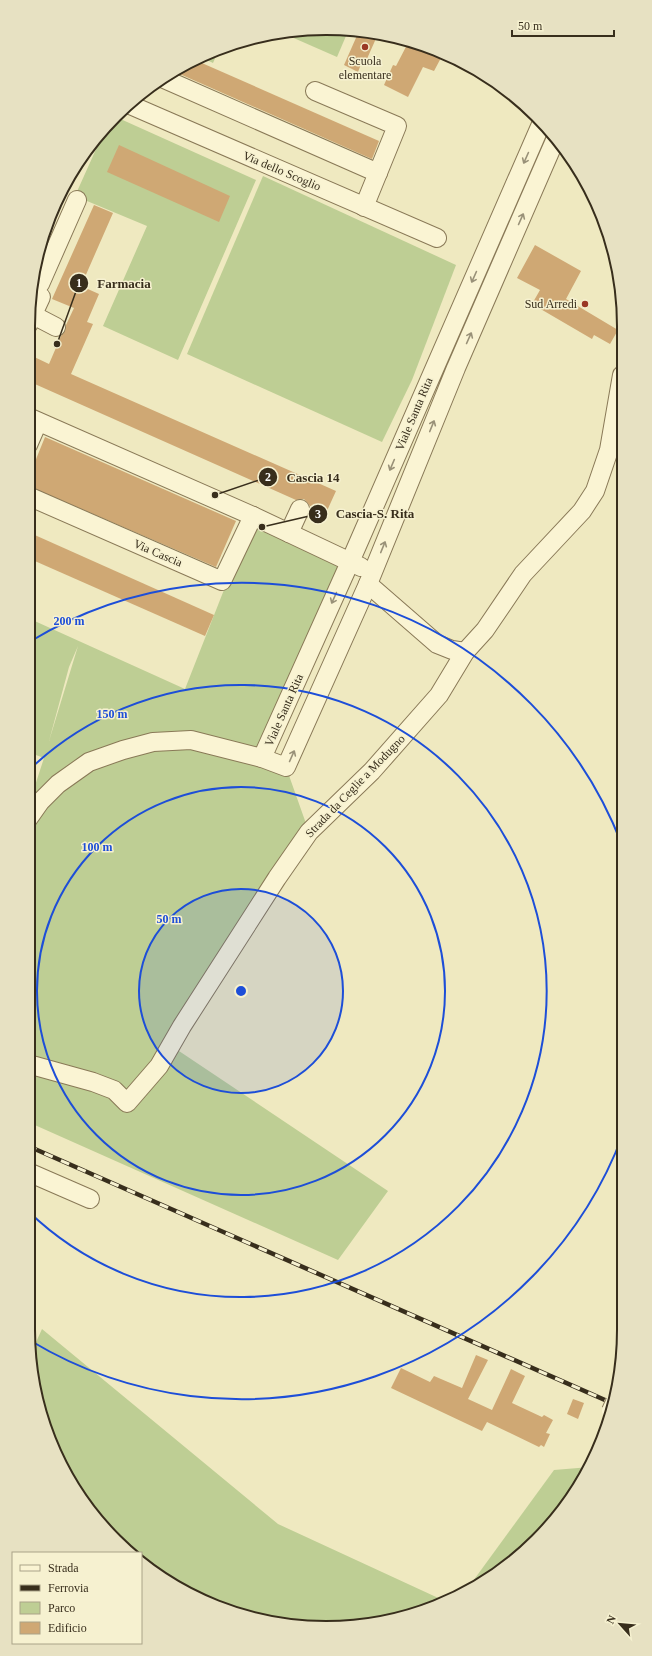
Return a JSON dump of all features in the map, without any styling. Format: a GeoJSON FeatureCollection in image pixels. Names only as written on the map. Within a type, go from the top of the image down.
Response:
{"type":"FeatureCollection","features":[{"type":"Feature","properties":{"kind":"street"},"geometry":{"type":"LineString","coordinates":[[169,81],[378,173]]}},
{"type":"Feature","properties":{"kind":"street"},"geometry":{"type":"LineString","coordinates":[[315,91],[397,126],[364,206]]}},
{"type":"Feature","properties":{"kind":"street","name":"Via dello Scoglio"},"geometry":{"type":"LineString","coordinates":[[134,107],[437,238]]}},
{"type":"Feature","properties":{"kind":"street","name":"Viale Santa Rita"},"geometry":{"type":"LineString","coordinates":[[539,128],[350,562],[262,758],[286,767],[370,578],[454,371],[553,144]]}},
{"type":"Feature","properties":{"kind":"street"},"geometry":{"type":"LineString","coordinates":[[43,262],[77,200]]}},
{"type":"Feature","properties":{"kind":"street"},"geometry":{"type":"LineString","coordinates":[[36,308],[41,297],[37,290]]}},
{"type":"Feature","properties":{"kind":"street"},"geometry":{"type":"LineString","coordinates":[[35,321],[56,327]]}},
{"type":"Feature","properties":{"kind":"street"},"geometry":{"type":"LineString","coordinates":[[437,362],[454,371]]}},
{"type":"Feature","properties":{"kind":"street","name":"Strada da Ceglie a Modugno"},"geometry":{"type":"LineString","coordinates":[[35,1066],[107,1087],[114,1090],[127,1103],[159,1066],[186,1019],[277,878],[309,832],[372,771],[439,695],[465,652],[485,630],[523,574],[582,511],[595,490],[609,450],[617,404]]}},
{"type":"Feature","properties":{"kind":"street"},"geometry":{"type":"LineString","coordinates":[[35,420],[253,516],[350,562],[370,578],[437,644],[452,650],[465,652]]}},
{"type":"Feature","properties":{"kind":"street","name":"Via Cascia"},"geometry":{"type":"LineString","coordinates":[[35,499],[222,581],[253,516]]}},
{"type":"Feature","properties":{"kind":"street"},"geometry":{"type":"LineString","coordinates":[[289,533],[300,509]]}},
{"type":"Feature","properties":{"kind":"street"},"geometry":{"type":"LineString","coordinates":[[35,810],[58,784],[89,762],[123,750],[153,742],[191,740],[262,758]]}},
{"type":"Feature","properties":{"kind":"street"},"geometry":{"type":"LineString","coordinates":[[35,1175],[90,1199]]}},
{"type":"Feature","properties":{"kind":"green space"},"geometry":{"type":"Polygon","coordinates":[[[326,35],[346,36],[337,57],[291,37],[326,35]]]}},
{"type":"Feature","properties":{"kind":"green space"},"geometry":{"type":"Polygon","coordinates":[[[216,57],[213,63],[208,60],[216,57]]]}},
{"type":"Feature","properties":{"kind":"green space"},"geometry":{"type":"Polygon","coordinates":[[[121,119],[256,180],[178,360],[103,326],[147,226],[75,196],[98,146],[121,119]]]}},
{"type":"Feature","properties":{"kind":"green space"},"geometry":{"type":"Polygon","coordinates":[[[263,176],[456,265],[412,380],[382,442],[187,354],[263,176]]]}},
{"type":"Feature","properties":{"kind":"green space"},"geometry":{"type":"Polygon","coordinates":[[[253,516],[350,562],[262,758],[286,767],[309,832],[170,1045],[388,1191],[338,1260],[35,1125],[35,786],[44,758],[35,755],[35,621],[185,689],[253,516]],[[78,646],[69,667],[49,741],[78,646]]]}},
{"type":"Feature","properties":{"kind":"green space"},"geometry":{"type":"Polygon","coordinates":[[[42,1329],[278,1524],[439,1598],[420,1606],[364,1619],[326,1621],[288,1619],[232,1606],[197,1591],[164,1572],[142,1555],[142,1552],[138,1552],[120,1536],[95,1507],[74,1476],[50,1424],[37,1368],[36,1343],[42,1329]]]}},
{"type":"Feature","properties":{"kind":"green space"},"geometry":{"type":"Polygon","coordinates":[[[582,1468],[557,1507],[532,1536],[503,1561],[473,1582],[554,1470],[582,1468]]]}},
{"type":"Feature","properties":{"kind":"building"},"geometry":{"type":"Polygon","coordinates":[[[357,37],[376,39],[366,61],[363,59],[358,72],[344,65],[357,37]]]}},
{"type":"Feature","properties":{"kind":"building"},"geometry":{"type":"Polygon","coordinates":[[[406,46],[420,50],[441,59],[434,71],[423,67],[408,97],[384,85],[393,65],[396,66],[406,46]]]}},
{"type":"Feature","properties":{"kind":"building"},"geometry":{"type":"Polygon","coordinates":[[[202,63],[379,141],[372,159],[180,74],[202,63]]]}},
{"type":"Feature","properties":{"kind":"building"},"geometry":{"type":"Polygon","coordinates":[[[119,145],[230,196],[219,222],[107,172],[119,145]]]}},
{"type":"Feature","properties":{"kind":"building"},"geometry":{"type":"Polygon","coordinates":[[[94,205],[113,213],[81,286],[99,294],[87,322],[93,324],[71,374],[336,491],[326,513],[310,506],[304,499],[296,500],[35,384],[35,357],[49,364],[74,308],[52,299],[94,205]]]}},
{"type":"Feature","properties":{"kind":"building"},"geometry":{"type":"Polygon","coordinates":[[[535,245],[581,271],[566,299],[617,329],[610,344],[594,335],[592,339],[532,304],[540,290],[517,278],[535,245]]]}},
{"type":"Feature","properties":{"kind":"building"},"geometry":{"type":"Polygon","coordinates":[[[45,437],[236,521],[216,567],[35,489],[35,462],[45,437]]]}},
{"type":"Feature","properties":{"kind":"building"},"geometry":{"type":"Polygon","coordinates":[[[35,535],[214,615],[205,636],[35,561],[35,535]]]}},
{"type":"Feature","properties":{"kind":"building"},"geometry":{"type":"Polygon","coordinates":[[[476,1355],[488,1360],[468,1399],[492,1410],[511,1369],[525,1376],[512,1403],[542,1417],[544,1415],[553,1420],[546,1433],[550,1434],[544,1447],[541,1445],[539,1447],[487,1422],[482,1431],[391,1388],[401,1368],[430,1382],[434,1376],[462,1388],[476,1355]]]}},
{"type":"Feature","properties":{"kind":"building"},"geometry":{"type":"Polygon","coordinates":[[[573,1399],[584,1403],[578,1419],[567,1414],[573,1399]]]}},
{"type":"Feature","properties":{"kind":"railway"},"geometry":{"type":"LineString","coordinates":[[35,1149],[608,1401]]}},
{"type":"Feature","properties":{"kind":"place","name":"Scuola elementare"},"geometry":{"type":"Point","coordinates":[365,47]}},
{"type":"Feature","properties":{"kind":"place","name":"Sud Arredi"},"geometry":{"type":"Point","coordinates":[585,304]}},
{"type":"Feature","properties":{"kind":"place","name":"Farmacia"},"geometry":{"type":"Point","coordinates":[57,344]}},
{"type":"Feature","properties":{"kind":"place","name":"Cascia 14"},"geometry":{"type":"Point","coordinates":[215,495]}},
{"type":"Feature","properties":{"kind":"place","name":"Cascia-S. Rita"},"geometry":{"type":"Point","coordinates":[262,527]}}]}
